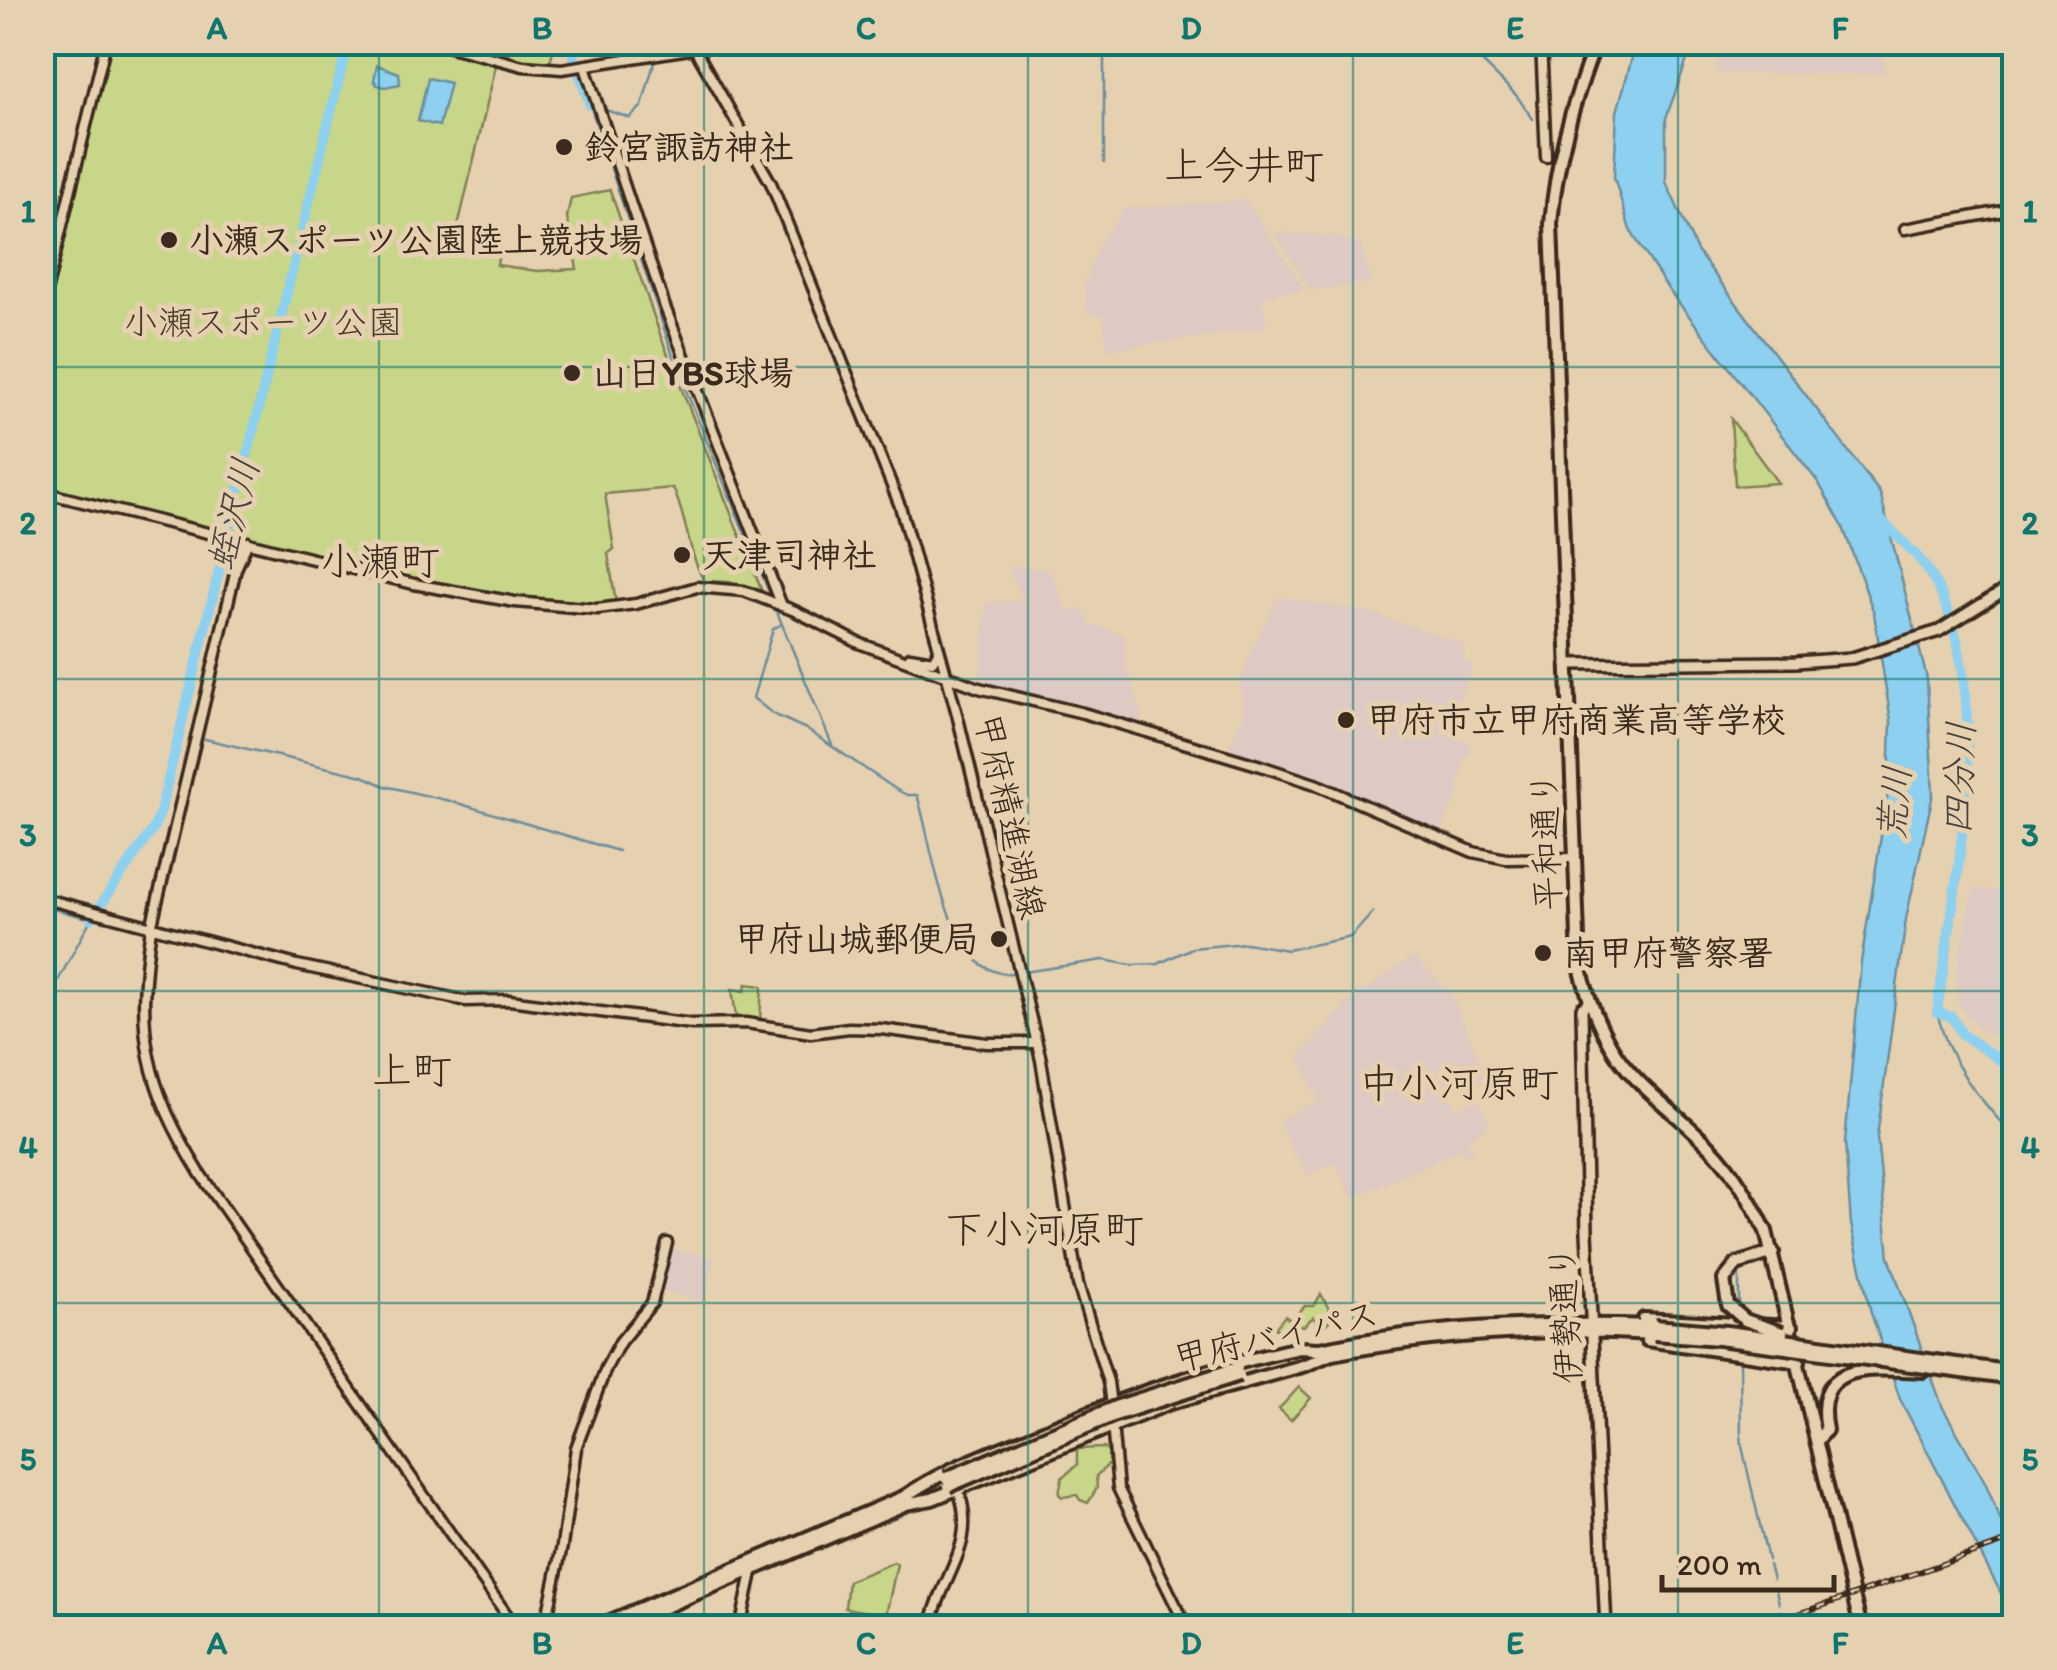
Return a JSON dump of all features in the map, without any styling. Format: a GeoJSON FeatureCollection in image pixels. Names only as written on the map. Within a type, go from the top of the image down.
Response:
{"type":"FeatureCollection","features":[{"type":"Feature","properties":{"kind":"highway","name":"平和通り"},"geometry":{"type":"LineString","coordinates":[[1596,42],[1566,131],[1551,224],[1577,948],[1590,1002],[1605,1036],[1628,1070],[1700,1136],[1733,1174],[1755,1209],[1773,1252],[1861,1628]]}},
{"type":"Feature","properties":{"kind":"highway"},"geometry":{"type":"LineString","coordinates":[[1773,1252],[1736,1264],[1724,1280],[1728,1305],[1738,1316],[1773,1331],[1854,1345],[1861,1350]]}},
{"type":"Feature","properties":{"kind":"highway"},"geometry":{"type":"LineString","coordinates":[[1595,1326],[1608,1318],[1791,1327]]}},
{"type":"Feature","properties":{"kind":"highway","name":"甲府バイパス"},"geometry":{"type":"LineString","coordinates":[[1595,1326],[1636,1333],[1655,1330],[2014,1379]]}},
{"type":"Feature","properties":{"kind":"highway","name":"甲府バイパス"},"geometry":{"type":"LineString","coordinates":[[616,1628],[905,1500],[951,1484],[1115,1407],[1324,1352],[1595,1326],[1861,1350],[2014,1372]]}},
{"type":"Feature","properties":{"kind":"highway"},"geometry":{"type":"LineString","coordinates":[[1636,1333],[1643,1340],[1799,1362]]}},
{"type":"Feature","properties":{"kind":"highway"},"geometry":{"type":"LineString","coordinates":[[905,1500],[929,1480],[1173,1381],[1299,1348],[1324,1352]]}},
{"type":"Feature","properties":{"kind":"highway"},"geometry":{"type":"LineString","coordinates":[[951,1484],[1170,1402],[1306,1365],[1324,1352]]}},
{"type":"Feature","properties":{"kind":"highway"},"geometry":{"type":"LineString","coordinates":[[1818,1441],[1826,1430],[1822,1413],[1828,1386],[1846,1374],[1892,1370],[1964,1372]]}},
{"type":"Feature","properties":{"kind":"highway","name":"甲府バイパス"},"geometry":{"type":"LineString","coordinates":[[594,1628],[754,1565]]}},
{"type":"Feature","properties":{"kind":"main road"},"geometry":{"type":"LineString","coordinates":[[1567,664],[1856,658],[1940,631],[2014,584]]}},
{"type":"Feature","properties":{"kind":"main road","name":"伊勢通り"},"geometry":{"type":"LineString","coordinates":[[1590,1002],[1582,1013],[1606,1628]]}},
{"type":"Feature","properties":{"kind":"street"},"geometry":{"type":"LineString","coordinates":[[42,309],[106,42]]}},
{"type":"Feature","properties":{"kind":"street"},"geometry":{"type":"LineString","coordinates":[[432,42],[540,69],[580,68],[734,42]]}},
{"type":"Feature","properties":{"kind":"street"},"geometry":{"type":"LineString","coordinates":[[1541,42],[1546,157]]}},
{"type":"Feature","properties":{"kind":"street","name":"甲府精進湖線"},"geometry":{"type":"LineString","coordinates":[[694,46],[760,160],[890,475],[946,674],[1036,1044],[1078,1284],[1108,1382],[1118,1488],[1187,1628]]}},
{"type":"Feature","properties":{"kind":"street"},"geometry":{"type":"LineString","coordinates":[[580,68],[598,107],[665,306],[777,604]]}},
{"type":"Feature","properties":{"kind":"street"},"geometry":{"type":"LineString","coordinates":[[1905,229],[2014,210]]}},
{"type":"Feature","properties":{"kind":"street"},"geometry":{"type":"LineString","coordinates":[[42,492],[414,584],[515,602],[596,609],[620,607],[697,587],[744,592],[859,643],[990,691],[1082,713],[1314,784],[1473,852],[1506,859],[1574,858]]}},
{"type":"Feature","properties":{"kind":"street"},"geometry":{"type":"LineString","coordinates":[[248,542],[236,568],[151,928],[144,977],[144,1038],[149,1066],[174,1130],[201,1176],[516,1628]]}},
{"type":"Feature","properties":{"kind":"street"},"geometry":{"type":"LineString","coordinates":[[901,658],[933,661],[939,650]]}},
{"type":"Feature","properties":{"kind":"street"},"geometry":{"type":"LineString","coordinates":[[42,898],[369,982],[466,1002],[502,1000],[692,1024],[746,1022],[820,1033],[848,1028],[895,1030],[988,1043],[1036,1044]]}},
{"type":"Feature","properties":{"kind":"street"},"geometry":{"type":"LineString","coordinates":[[545,1628],[576,1448],[606,1368],[620,1342],[652,1303],[667,1243]]}},
{"type":"Feature","properties":{"kind":"street"},"geometry":{"type":"LineString","coordinates":[[930,1628],[966,1533],[964,1507],[951,1484]]}},
{"type":"Feature","properties":{"kind":"street"},"geometry":{"type":"LineString","coordinates":[[740,1628],[754,1565]]}},
{"type":"Feature","properties":{"kind":"shaded area"},"geometry":{"type":"Polygon","coordinates":[[[1727,43],[1879,43],[1885,74],[1715,73],[1727,43]]]}},
{"type":"Feature","properties":{"kind":"shaded area"},"geometry":{"type":"Polygon","coordinates":[[[1246,200],[1305,290],[1268,294],[1263,300],[1263,328],[1107,350],[1103,316],[1086,312],[1084,283],[1100,242],[1126,208],[1246,200]]]}},
{"type":"Feature","properties":{"kind":"shaded area"},"geometry":{"type":"Polygon","coordinates":[[[1274,232],[1335,236],[1360,244],[1372,282],[1311,290],[1274,232]]]}},
{"type":"Feature","properties":{"kind":"shaded area"},"geometry":{"type":"Polygon","coordinates":[[[1010,565],[1050,571],[1068,612],[1083,608],[1090,626],[1126,636],[1125,662],[1142,715],[1139,729],[979,688],[987,602],[1025,601],[1010,573],[1010,565]]]}},
{"type":"Feature","properties":{"kind":"shaded area","name":"甲府市立甲府商業高等学校"},"geometry":{"type":"Polygon","coordinates":[[[1278,597],[1361,610],[1462,643],[1465,662],[1473,665],[1449,727],[1468,743],[1471,751],[1463,763],[1459,791],[1440,833],[1309,776],[1227,750],[1244,713],[1240,682],[1278,597]]]}},
{"type":"Feature","properties":{"kind":"shaded area"},"geometry":{"type":"Polygon","coordinates":[[[1973,889],[2014,891],[2014,1039],[1983,1032],[1958,1005],[1956,972],[1973,889]]]}},
{"type":"Feature","properties":{"kind":"shaded area"},"geometry":{"type":"Polygon","coordinates":[[[1414,956],[1452,995],[1489,1082],[1446,1083],[1456,1111],[1477,1099],[1490,1123],[1469,1140],[1474,1153],[1465,1156],[1462,1149],[1353,1198],[1335,1162],[1308,1176],[1279,1120],[1318,1101],[1298,1054],[1359,989],[1366,990],[1414,956]]]}},
{"type":"Feature","properties":{"kind":"shaded area"},"geometry":{"type":"Polygon","coordinates":[[[668,1249],[715,1258],[703,1302],[661,1290],[668,1249]]]}},
{"type":"Feature","properties":{"kind":"green space","name":"小瀬スポーツ公園"},"geometry":{"type":"Polygon","coordinates":[[[112,43],[555,43],[549,66],[498,57],[456,235],[462,237],[468,228],[501,239],[497,265],[537,271],[577,269],[567,217],[571,198],[610,190],[661,337],[763,594],[729,582],[704,581],[673,488],[605,494],[614,549],[608,554],[616,603],[579,604],[505,597],[432,583],[43,487],[43,327],[112,43]]]}},
{"type":"Feature","properties":{"kind":"green space"},"geometry":{"type":"Polygon","coordinates":[[[1731,419],[1778,483],[1735,486],[1731,419]]]}},
{"type":"Feature","properties":{"kind":"green space"},"geometry":{"type":"Polygon","coordinates":[[[746,984],[762,986],[760,1020],[736,1017],[732,989],[745,991],[746,984]]]}},
{"type":"Feature","properties":{"kind":"green space"},"geometry":{"type":"Polygon","coordinates":[[[1321,1294],[1333,1317],[1322,1328],[1313,1317],[1304,1326],[1294,1325],[1285,1333],[1275,1328],[1285,1316],[1290,1320],[1305,1306],[1314,1306],[1321,1294]]]}},
{"type":"Feature","properties":{"kind":"green space"},"geometry":{"type":"Polygon","coordinates":[[[1299,1387],[1311,1398],[1291,1420],[1279,1409],[1299,1387]]]}},
{"type":"Feature","properties":{"kind":"green space"},"geometry":{"type":"Polygon","coordinates":[[[1104,1448],[1109,1453],[1109,1464],[1096,1476],[1097,1488],[1088,1503],[1077,1495],[1062,1497],[1062,1478],[1077,1465],[1077,1449],[1104,1448]]]}},
{"type":"Feature","properties":{"kind":"green space"},"geometry":{"type":"Polygon","coordinates":[[[897,1564],[886,1615],[845,1608],[848,1581],[897,1564]]]}},
{"type":"Feature","properties":{"kind":"water","name":"荒川"},"geometry":{"type":"Polygon","coordinates":[[[1636,43],[1693,43],[1666,118],[1666,182],[1697,251],[1880,493],[1927,679],[1933,794],[1906,919],[1877,1137],[1889,1257],[1942,1406],[1985,1482],[2014,1553],[2014,1627],[2004,1599],[1900,1399],[1871,1313],[1851,1224],[1845,1143],[1861,962],[1889,786],[1891,721],[1874,613],[1843,527],[1818,482],[1668,289],[1630,230],[1614,177],[1617,112],[1636,43]]]}},
{"type":"Feature","properties":{"kind":"water"},"geometry":{"type":"Polygon","coordinates":[[[377,65],[399,73],[400,84],[377,85],[377,65]]]}},
{"type":"Feature","properties":{"kind":"water"},"geometry":{"type":"Polygon","coordinates":[[[428,78],[450,83],[439,126],[418,121],[428,78]]]}},
{"type":"Feature","properties":{"kind":"waterway","name":"蛭沢川"},"geometry":{"type":"LineString","coordinates":[[91,919],[160,813],[348,42]]}},
{"type":"Feature","properties":{"kind":"waterway"},"geometry":{"type":"LineString","coordinates":[[569,42],[590,105]]}},
{"type":"Feature","properties":{"kind":"waterway"},"geometry":{"type":"LineString","coordinates":[[654,42],[657,52]]}},
{"type":"Feature","properties":{"kind":"waterway"},"geometry":{"type":"LineString","coordinates":[[1104,42],[1104,162]]}},
{"type":"Feature","properties":{"kind":"waterway"},"geometry":{"type":"LineString","coordinates":[[1462,42],[1516,95],[1533,119]]}},
{"type":"Feature","properties":{"kind":"waterway"},"geometry":{"type":"LineString","coordinates":[[655,59],[642,106],[630,118],[590,105],[678,371],[771,597]]}},
{"type":"Feature","properties":{"kind":"waterway","name":"四分川"},"geometry":{"type":"LineString","coordinates":[[1882,521],[1925,566],[1948,612],[1962,665],[1967,723],[1966,784],[1937,1012],[1952,1017],[1962,1034],[2014,1070]]}},
{"type":"Feature","properties":{"kind":"waterway"},"geometry":{"type":"LineString","coordinates":[[774,605],[832,745]]}},
{"type":"Feature","properties":{"kind":"waterway"},"geometry":{"type":"LineString","coordinates":[[782,624],[773,629],[753,698],[897,790],[917,795],[946,906],[958,934],[973,956],[992,970],[1016,973]]}},
{"type":"Feature","properties":{"kind":"waterway"},"geometry":{"type":"LineString","coordinates":[[205,739],[363,776],[385,786],[454,802],[618,851]]}},
{"type":"Feature","properties":{"kind":"waterway"},"geometry":{"type":"LineString","coordinates":[[42,906],[91,919],[42,1011]]}},
{"type":"Feature","properties":{"kind":"waterway"},"geometry":{"type":"LineString","coordinates":[[1024,972],[1103,960],[1158,964],[1192,948],[1246,943],[1287,950],[1351,937],[1373,912]]}},
{"type":"Feature","properties":{"kind":"waterway"},"geometry":{"type":"LineString","coordinates":[[1937,1012],[1957,1064],[2014,1137]]}},
{"type":"Feature","properties":{"kind":"waterway"},"geometry":{"type":"LineString","coordinates":[[1739,1269],[1739,1311]]}},
{"type":"Feature","properties":{"kind":"waterway"},"geometry":{"type":"LineString","coordinates":[[1740,1359],[1741,1442],[1768,1560]]}},
{"type":"Feature","properties":{"kind":"waterway"},"geometry":{"type":"LineString","coordinates":[[1769,1565],[1773,1579]]}},
{"type":"Feature","properties":{"kind":"waterway"},"geometry":{"type":"LineString","coordinates":[[1776,1590],[1779,1604]]}},
{"type":"Feature","properties":{"kind":"waterway"},"geometry":{"type":"LineString","coordinates":[[1779,1611],[1783,1628]]}},
{"type":"Feature","properties":{"kind":"railway"},"geometry":{"type":"LineString","coordinates":[[1758,1628],[2014,1539]]}},
{"type":"Feature","properties":{"kind":"place","name":"鈴宮諏訪神社"},"geometry":{"type":"Point","coordinates":[564,147]}},
{"type":"Feature","properties":{"kind":"place","name":"小瀬スポーツ公園陸上競技場"},"geometry":{"type":"Point","coordinates":[169,240]}},
{"type":"Feature","properties":{"kind":"place","name":"山日YBS球場"},"geometry":{"type":"Point","coordinates":[572,373]}},
{"type":"Feature","properties":{"kind":"place","name":"天津司神社"},"geometry":{"type":"Point","coordinates":[682,555]}},
{"type":"Feature","properties":{"kind":"place","name":"甲府市立甲府商業高等学校"},"geometry":{"type":"Point","coordinates":[1346,720]}},
{"type":"Feature","properties":{"kind":"place","name":"甲府山城郵便局"},"geometry":{"type":"Point","coordinates":[999,939]}},
{"type":"Feature","properties":{"kind":"place","name":"南甲府警察署"},"geometry":{"type":"Point","coordinates":[1543,953]}},
{"type":"Feature","properties":{"kind":"district","name":"上今井町"},"geometry":{"type":"Point","coordinates":[1244,165]}},
{"type":"Feature","properties":{"kind":"district","name":"小瀬町"},"geometry":{"type":"Point","coordinates":[380,561]}},
{"type":"Feature","properties":{"kind":"district","name":"上町"},"geometry":{"type":"Point","coordinates":[412,1070]}},
{"type":"Feature","properties":{"kind":"district","name":"中小河原町"},"geometry":{"type":"Point","coordinates":[1459,1083]}},
{"type":"Feature","properties":{"kind":"district","name":"下小河原町"},"geometry":{"type":"Point","coordinates":[1044,1229]}}]}
